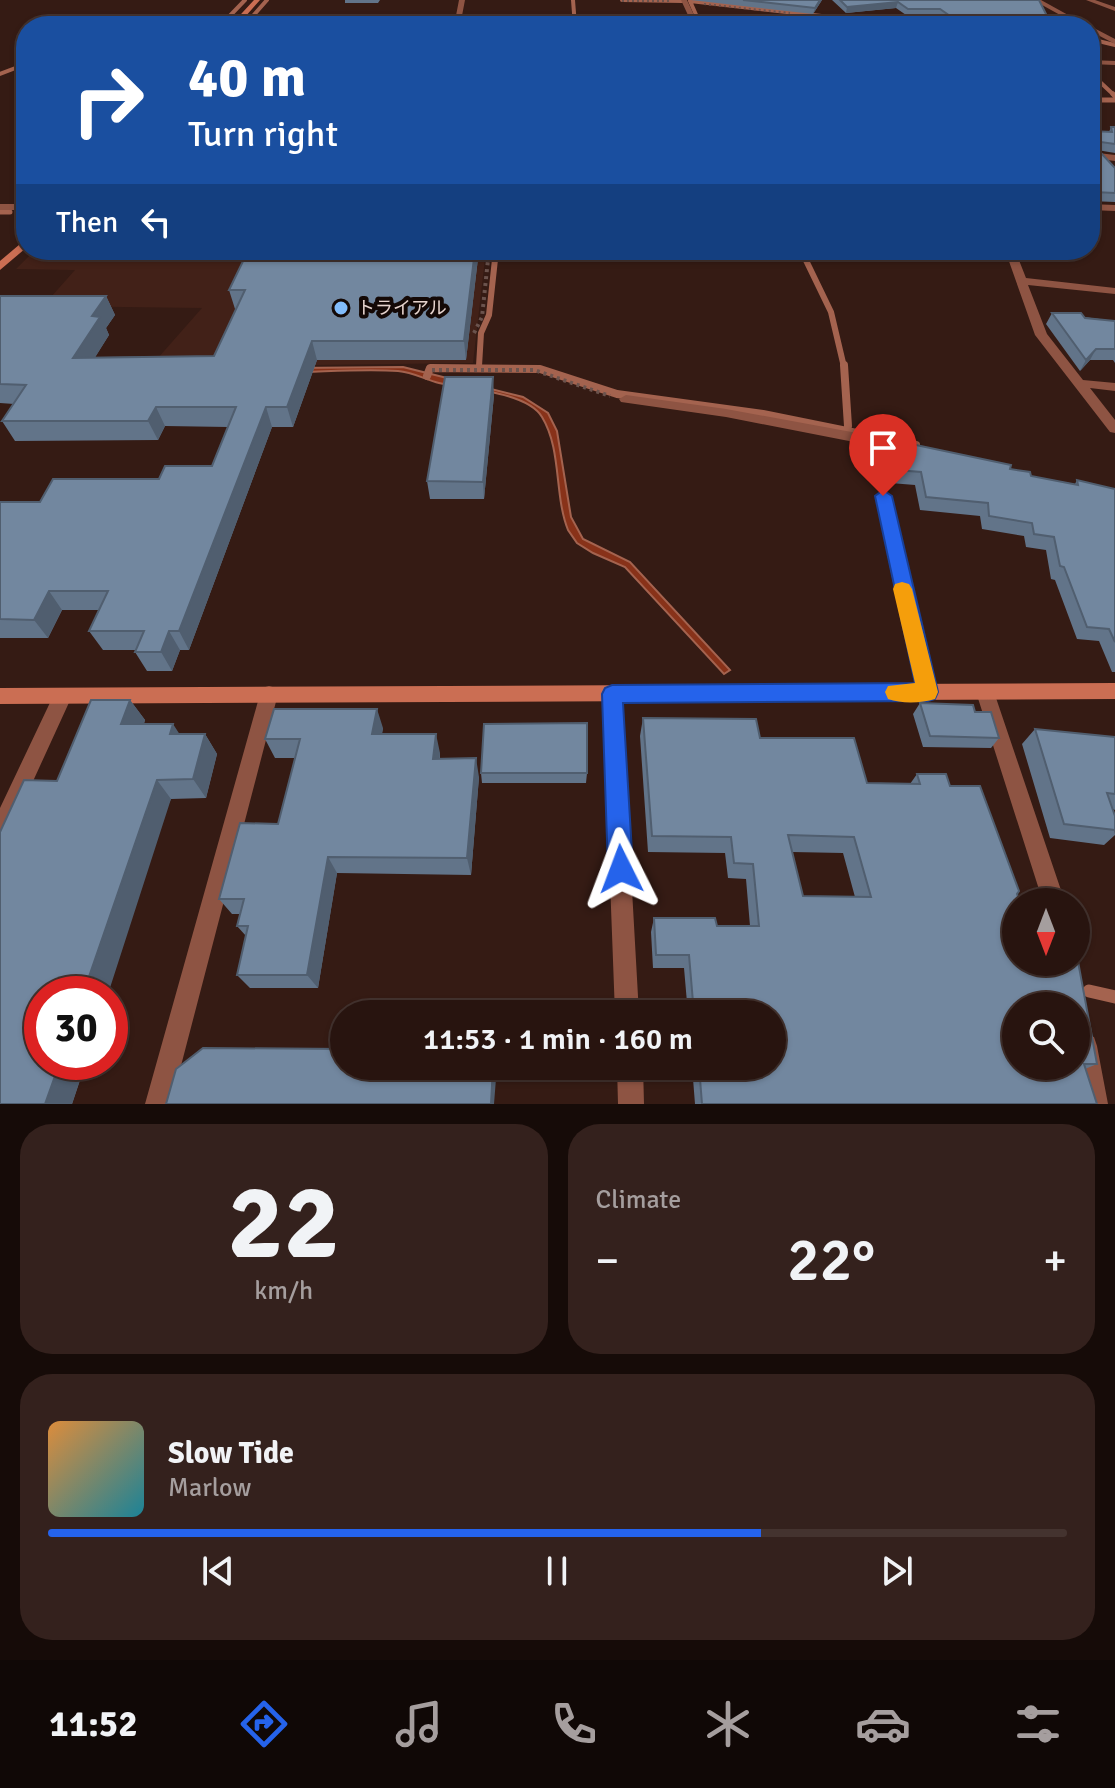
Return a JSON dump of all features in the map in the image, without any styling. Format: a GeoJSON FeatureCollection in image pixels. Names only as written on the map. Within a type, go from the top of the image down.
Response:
{"type":"FeatureCollection","features":[{"type":"Feature","properties":{"kind":"street"},"geometry":{"type":"LineString","coordinates":[[242,16],[257,0]]}},
{"type":"Feature","properties":{"kind":"street"},"geometry":{"type":"LineString","coordinates":[[1036,0],[1067,16]]}},
{"type":"Feature","properties":{"kind":"street"},"geometry":{"type":"LineString","coordinates":[[1089,0],[1115,9]]}},
{"type":"Feature","properties":{"kind":"street"},"geometry":{"type":"LineString","coordinates":[[0,267],[16,252]]}},
{"type":"Feature","properties":{"kind":"street"},"geometry":{"type":"LineString","coordinates":[[1014,260],[1041,335],[1115,429]]}},
{"type":"Feature","properties":{"kind":"street"},"geometry":{"type":"LineString","coordinates":[[1023,281],[1115,291]]}},
{"type":"Feature","properties":{"kind":"street"},"geometry":{"type":"LineString","coordinates":[[1078,383],[1115,387]]}},
{"type":"Feature","properties":{"kind":"street"},"geometry":{"type":"LineString","coordinates":[[626,399],[800,425],[908,448]]}},
{"type":"Feature","properties":{"kind":"street"},"geometry":{"type":"LineString","coordinates":[[883,496],[928,692]]}},
{"type":"Feature","properties":{"kind":"street"},"geometry":{"type":"LineString","coordinates":[[0,696],[1115,691]]}},
{"type":"Feature","properties":{"kind":"street"},"geometry":{"type":"LineString","coordinates":[[985,692],[1049,888]]}},
{"type":"Feature","properties":{"kind":"street"},"geometry":{"type":"LineString","coordinates":[[158,1104],[269,694]]}},
{"type":"Feature","properties":{"kind":"street"},"geometry":{"type":"LineString","coordinates":[[612,694],[626,1000]]}},
{"type":"Feature","properties":{"kind":"street"},"geometry":{"type":"LineString","coordinates":[[0,831],[63,696]]}},
{"type":"Feature","properties":{"kind":"street"},"geometry":{"type":"LineString","coordinates":[[1090,1074],[1095,1104]]}},
{"type":"Feature","properties":{"kind":"street"},"geometry":{"type":"LineString","coordinates":[[630,1080],[631,1104]]}},
{"type":"Feature","properties":{"kind":"path"},"geometry":{"type":"LineString","coordinates":[[622,1],[685,1],[790,13]]}},
{"type":"Feature","properties":{"kind":"path"},"geometry":{"type":"LineString","coordinates":[[474,333],[482,317],[488,260]]}},
{"type":"Feature","properties":{"kind":"path"},"geometry":{"type":"LineString","coordinates":[[432,370],[534,370],[626,399]]}},
{"type":"Feature","properties":{"kind":"shaded area","name":"トライアル"},"geometry":{"type":"Polygon","coordinates":[[[25,260],[485,260],[473,363],[150,367],[202,308],[43,306],[75,270],[16,269],[25,260]]]}},
{"type":"Feature","properties":{"kind":"shaded area"},"geometry":{"type":"Polygon","coordinates":[[[403,367],[523,397],[548,413],[557,431],[571,517],[583,539],[630,562],[730,670],[724,674],[625,567],[577,543],[568,530],[564,516],[553,444],[542,417],[534,409],[510,397],[439,383],[404,372],[306,372],[292,368],[403,367]]]}},
{"type":"Feature","properties":{"kind":"building"},"geometry":{"type":"Polygon","coordinates":[[[743,0],[820,0],[815,8],[743,0]]]}},
{"type":"Feature","properties":{"kind":"building"},"geometry":{"type":"Polygon","coordinates":[[[840,0],[1039,0],[1047,16],[950,16],[940,9],[908,9],[898,2],[847,7],[840,0]]]}},
{"type":"Feature","properties":{"kind":"building"},"geometry":{"type":"Polygon","coordinates":[[[1111,127],[1115,127],[1115,144],[1100,142],[1100,131],[1112,132],[1111,127]]]}},
{"type":"Feature","properties":{"kind":"building"},"geometry":{"type":"Polygon","coordinates":[[[1100,153],[1115,168],[1115,193],[1100,192],[1100,153]]]}},
{"type":"Feature","properties":{"kind":"building"},"geometry":{"type":"Polygon","coordinates":[[[244,260],[474,260],[464,341],[312,341],[287,407],[266,407],[179,631],[169,631],[161,652],[135,652],[144,631],[89,631],[108,591],[49,591],[34,620],[0,619],[0,502],[40,502],[53,479],[159,479],[165,466],[212,466],[236,407],[156,407],[148,421],[2,421],[26,385],[0,384],[0,296],[106,296],[92,316],[100,317],[73,358],[214,356],[245,290],[229,290],[244,260]]]}},
{"type":"Feature","properties":{"kind":"building"},"geometry":{"type":"Polygon","coordinates":[[[1052,313],[1081,313],[1085,318],[1115,321],[1115,349],[1096,349],[1086,360],[1052,313]]]}},
{"type":"Feature","properties":{"kind":"building"},"geometry":{"type":"Polygon","coordinates":[[[445,377],[493,377],[483,482],[427,481],[445,377]]]}},
{"type":"Feature","properties":{"kind":"building"},"geometry":{"type":"Polygon","coordinates":[[[878,437],[1011,465],[1010,469],[1030,472],[1031,476],[1078,485],[1077,480],[1115,489],[1115,642],[1109,629],[1087,627],[1064,567],[1060,566],[1054,537],[1034,534],[1032,523],[989,516],[988,503],[926,497],[921,472],[883,469],[878,437]]]}},
{"type":"Feature","properties":{"kind":"building"},"geometry":{"type":"Polygon","coordinates":[[[91,700],[130,700],[121,724],[173,724],[170,734],[205,734],[193,779],[157,780],[89,976],[24,976],[24,1080],[54,1080],[45,1104],[0,1104],[0,832],[24,780],[57,781],[91,700]]]}},
{"type":"Feature","properties":{"kind":"building"},"geometry":{"type":"Polygon","coordinates":[[[920,703],[973,705],[975,712],[991,712],[999,738],[930,736],[920,703]]]}},
{"type":"Feature","properties":{"kind":"building"},"geometry":{"type":"Polygon","coordinates":[[[274,709],[377,709],[372,734],[436,734],[433,759],[476,758],[467,858],[328,857],[307,975],[237,975],[248,926],[237,926],[244,899],[219,899],[240,823],[278,824],[300,739],[265,739],[274,709]]]}},
{"type":"Feature","properties":{"kind":"building"},"geometry":{"type":"Polygon","coordinates":[[[643,718],[756,719],[760,738],[854,738],[867,783],[920,784],[917,774],[946,774],[950,786],[980,786],[1018,888],[1002,888],[1002,976],[1081,976],[1084,992],[1002,992],[1002,1080],[1089,1080],[1097,1104],[702,1104],[700,1080],[786,1080],[786,1000],[693,1000],[689,955],[656,955],[654,918],[715,918],[717,926],[759,926],[753,864],[734,863],[731,837],[652,836],[643,718]],[[788,835],[803,896],[871,897],[854,837],[788,835]]]}},
{"type":"Feature","properties":{"kind":"building"},"geometry":{"type":"Polygon","coordinates":[[[587,723],[587,773],[481,773],[484,724],[587,723]]]}},
{"type":"Feature","properties":{"kind":"building"},"geometry":{"type":"Polygon","coordinates":[[[1035,729],[1115,737],[1115,794],[1107,793],[1115,816],[1115,830],[1064,824],[1035,729]]]}},
{"type":"Feature","properties":{"kind":"building"},"geometry":{"type":"Polygon","coordinates":[[[1090,1026],[1097,1064],[1090,1064],[1090,1026]]]}},
{"type":"Feature","properties":{"kind":"building"},"geometry":{"type":"Polygon","coordinates":[[[203,1048],[330,1049],[330,1080],[492,1080],[491,1104],[166,1104],[176,1069],[203,1048]]]}},
{"type":"Feature","properties":{"kind":"waterway"},"geometry":{"type":"LineString","coordinates":[[230,16],[245,0]]}},
{"type":"Feature","properties":{"kind":"waterway"},"geometry":{"type":"LineString","coordinates":[[253,16],[267,0]]}},
{"type":"Feature","properties":{"kind":"waterway"},"geometry":{"type":"LineString","coordinates":[[573,0],[574,16]]}},
{"type":"Feature","properties":{"kind":"waterway"},"geometry":{"type":"LineString","coordinates":[[622,0],[682,1]]}},
{"type":"Feature","properties":{"kind":"waterway"},"geometry":{"type":"LineString","coordinates":[[697,16],[690,1],[822,16]]}},
{"type":"Feature","properties":{"kind":"waterway"},"geometry":{"type":"LineString","coordinates":[[1100,41],[1115,45]]}},
{"type":"Feature","properties":{"kind":"waterway"},"geometry":{"type":"LineString","coordinates":[[0,74],[16,68]]}},
{"type":"Feature","properties":{"kind":"waterway"},"geometry":{"type":"LineString","coordinates":[[1100,82],[1115,96],[1113,94]]}},
{"type":"Feature","properties":{"kind":"waterway"},"geometry":{"type":"LineString","coordinates":[[1100,100],[1115,100]]}},
{"type":"Feature","properties":{"kind":"waterway"},"geometry":{"type":"LineString","coordinates":[[0,212],[10,212]]}},
{"type":"Feature","properties":{"kind":"waterway"},"geometry":{"type":"LineString","coordinates":[[479,366],[481,333],[489,315],[495,260]]}},
{"type":"Feature","properties":{"kind":"waterway"},"geometry":{"type":"LineString","coordinates":[[806,260],[831,312],[844,367]]}},
{"type":"Feature","properties":{"kind":"waterway"},"geometry":{"type":"LineString","coordinates":[[844,365],[848,426]]}},
{"type":"Feature","properties":{"kind":"waterway"},"geometry":{"type":"LineString","coordinates":[[427,376],[430,368],[540,369],[617,394],[763,414],[916,445]]}},
{"type":"Feature","properties":{"kind":"waterway"},"geometry":{"type":"LineString","coordinates":[[1089,991],[1115,997]]}},
{"type":"Feature","properties":{"kind":"slow traffic"},"geometry":{"type":"LineString","coordinates":[[896,692],[928,692],[902,589]]}},
{"type":"Feature","properties":{"kind":"place","name":"トライアル"},"geometry":{"type":"Point","coordinates":[341,308]}},
{"type":"Feature","properties":{"kind":"route"},"geometry":{"type":"LineString","coordinates":[[621,869],[612,694],[928,692],[883,496]]}}]}
